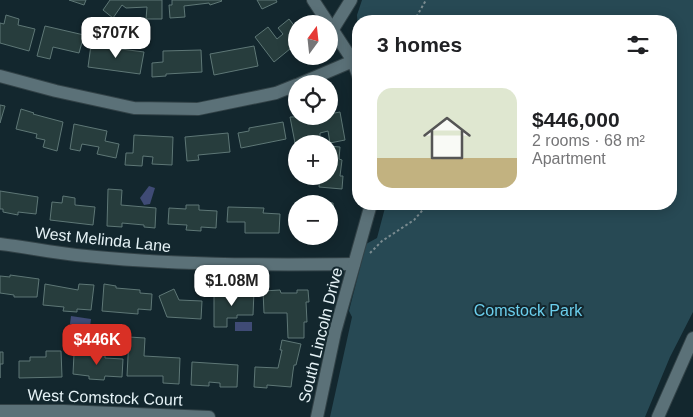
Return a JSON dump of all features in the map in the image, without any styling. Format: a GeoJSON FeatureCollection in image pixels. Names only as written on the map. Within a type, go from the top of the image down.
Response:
{"type":"FeatureCollection","features":[{"type":"Feature","properties":{"kind":"street"},"geometry":{"type":"LineString","coordinates":[[313,0],[323,15]]}},
{"type":"Feature","properties":{"kind":"street"},"geometry":{"type":"LineString","coordinates":[[338,21],[351,0]]}},
{"type":"Feature","properties":{"kind":"street"},"geometry":{"type":"LineString","coordinates":[[338,37],[352,59]]}},
{"type":"Feature","properties":{"kind":"street"},"geometry":{"type":"LineString","coordinates":[[320,75],[352,61]]}},
{"type":"Feature","properties":{"kind":"street"},"geometry":{"type":"LineString","coordinates":[[0,76],[56,92],[134,108],[198,109],[276,94],[288,89]]}},
{"type":"Feature","properties":{"kind":"street","name":"South Lincoln Drive"},"geometry":{"type":"LineString","coordinates":[[317,417],[334,332],[369,210]]}},
{"type":"Feature","properties":{"kind":"street","name":"West Melinda Lane"},"geometry":{"type":"LineString","coordinates":[[0,244],[75,255],[172,262],[266,265],[354,264]]}},
{"type":"Feature","properties":{"kind":"street"},"geometry":{"type":"LineString","coordinates":[[658,417],[693,338]]}},
{"type":"Feature","properties":{"kind":"street","name":"West Comstock Court"},"geometry":{"type":"LineString","coordinates":[[0,412],[64,411],[209,417]]}},
{"type":"Feature","properties":{"kind":"path"},"geometry":{"type":"LineString","coordinates":[[419,15],[426,0]]}},
{"type":"Feature","properties":{"kind":"path"},"geometry":{"type":"LineString","coordinates":[[369,258],[376,245],[414,220],[423,210]]}},
{"type":"Feature","properties":{"kind":"green space","name":"Comstock Park"},"geometry":{"type":"Polygon","coordinates":[[[362,0],[693,0],[693,312],[670,357],[645,417],[330,417],[352,317],[349,311],[366,244],[377,238],[384,210],[677,210],[677,15],[357,15],[362,0]]]}},
{"type":"Feature","properties":{"kind":"water"},"geometry":{"type":"Polygon","coordinates":[[[123,32],[138,38],[135,46],[131,46],[120,39],[123,32]]]}},
{"type":"Feature","properties":{"kind":"water"},"geometry":{"type":"Polygon","coordinates":[[[149,186],[155,188],[150,204],[144,205],[140,198],[149,186]]]}},
{"type":"Feature","properties":{"kind":"water"},"geometry":{"type":"Polygon","coordinates":[[[71,316],[91,319],[90,327],[70,324],[71,316]]]}},
{"type":"Feature","properties":{"kind":"water"},"geometry":{"type":"Polygon","coordinates":[[[235,322],[252,322],[252,331],[235,331],[235,322]]]}},
{"type":"Feature","properties":{"kind":"building"},"geometry":{"type":"Polygon","coordinates":[[[69,0],[86,0],[84,5],[69,0]]]}},
{"type":"Feature","properties":{"kind":"building"},"geometry":{"type":"Polygon","coordinates":[[[110,0],[162,0],[162,19],[146,19],[147,7],[126,8],[122,5],[113,18],[103,10],[110,0]]]}},
{"type":"Feature","properties":{"kind":"building"},"geometry":{"type":"Polygon","coordinates":[[[172,0],[222,1],[210,5],[209,3],[184,6],[185,17],[170,18],[169,5],[172,5],[172,0]]]}},
{"type":"Feature","properties":{"kind":"building"},"geometry":{"type":"Polygon","coordinates":[[[257,0],[276,0],[277,2],[262,9],[257,0]]]}},
{"type":"Feature","properties":{"kind":"building"},"geometry":{"type":"Polygon","coordinates":[[[6,15],[19,19],[18,25],[35,29],[29,51],[0,43],[0,23],[4,24],[6,15]]]}},
{"type":"Feature","properties":{"kind":"building"},"geometry":{"type":"Polygon","coordinates":[[[288,20],[288,51],[274,62],[255,37],[268,27],[277,39],[283,34],[278,28],[288,20]]]}},
{"type":"Feature","properties":{"kind":"building"},"geometry":{"type":"Polygon","coordinates":[[[45,26],[84,35],[79,53],[53,47],[50,59],[37,56],[45,26]]]}},
{"type":"Feature","properties":{"kind":"building"},"geometry":{"type":"Polygon","coordinates":[[[91,45],[144,52],[140,74],[88,67],[91,45]]]}},
{"type":"Feature","properties":{"kind":"building"},"geometry":{"type":"Polygon","coordinates":[[[254,46],[258,66],[214,75],[210,54],[254,46]]]}},
{"type":"Feature","properties":{"kind":"building"},"geometry":{"type":"Polygon","coordinates":[[[201,50],[202,72],[166,74],[166,76],[152,77],[152,63],[163,62],[163,51],[201,50]]]}},
{"type":"Feature","properties":{"kind":"building"},"geometry":{"type":"Polygon","coordinates":[[[0,105],[5,106],[0,123],[0,105]]]}},
{"type":"Feature","properties":{"kind":"building"},"geometry":{"type":"Polygon","coordinates":[[[21,109],[63,122],[57,151],[43,147],[45,140],[36,138],[37,134],[16,129],[21,109]]]}},
{"type":"Feature","properties":{"kind":"building"},"geometry":{"type":"Polygon","coordinates":[[[338,112],[340,112],[345,140],[338,141],[338,135],[329,135],[328,131],[320,133],[320,135],[293,135],[292,125],[338,125],[338,112]]]}},
{"type":"Feature","properties":{"kind":"building"},"geometry":{"type":"Polygon","coordinates":[[[283,122],[286,139],[241,148],[238,133],[249,131],[249,128],[283,122]]]}},
{"type":"Feature","properties":{"kind":"building"},"geometry":{"type":"Polygon","coordinates":[[[74,124],[107,131],[105,141],[119,144],[116,158],[97,154],[99,147],[82,144],[80,151],[70,149],[74,124]]]}},
{"type":"Feature","properties":{"kind":"building"},"geometry":{"type":"Polygon","coordinates":[[[228,133],[230,152],[198,155],[199,160],[187,161],[185,137],[228,133]]]}},
{"type":"Feature","properties":{"kind":"building"},"geometry":{"type":"Polygon","coordinates":[[[134,135],[173,137],[172,165],[152,164],[153,157],[143,156],[142,166],[125,165],[126,153],[133,153],[134,135]]]}},
{"type":"Feature","properties":{"kind":"building"},"geometry":{"type":"Polygon","coordinates":[[[338,147],[340,147],[339,159],[342,160],[340,176],[343,176],[342,189],[319,187],[319,185],[338,185],[338,147]]]}},
{"type":"Feature","properties":{"kind":"building"},"geometry":{"type":"Polygon","coordinates":[[[108,189],[122,190],[121,205],[156,208],[155,228],[122,223],[122,227],[107,226],[108,189]]]}},
{"type":"Feature","properties":{"kind":"building"},"geometry":{"type":"Polygon","coordinates":[[[0,191],[38,197],[36,214],[18,212],[18,215],[3,212],[3,209],[0,209],[0,191]]]}},
{"type":"Feature","properties":{"kind":"building"},"geometry":{"type":"Polygon","coordinates":[[[63,196],[75,198],[75,205],[95,207],[93,225],[50,220],[52,202],[62,203],[63,196]]]}},
{"type":"Feature","properties":{"kind":"building"},"geometry":{"type":"Polygon","coordinates":[[[186,205],[199,205],[199,210],[217,211],[216,228],[201,227],[201,231],[186,230],[187,225],[168,224],[169,208],[186,209],[186,205]]]}},
{"type":"Feature","properties":{"kind":"building"},"geometry":{"type":"Polygon","coordinates":[[[228,207],[264,208],[263,213],[280,214],[279,233],[245,233],[245,222],[227,222],[228,207]]]}},
{"type":"Feature","properties":{"kind":"building"},"geometry":{"type":"Polygon","coordinates":[[[10,275],[39,279],[37,297],[14,297],[14,295],[0,293],[0,276],[10,277],[10,275]]]}},
{"type":"Feature","properties":{"kind":"building"},"geometry":{"type":"Polygon","coordinates":[[[45,284],[78,290],[79,284],[94,285],[91,310],[63,311],[64,307],[43,305],[45,284]]]}},
{"type":"Feature","properties":{"kind":"building"},"geometry":{"type":"Polygon","coordinates":[[[104,284],[152,294],[151,310],[138,309],[138,314],[102,311],[104,284]]]}},
{"type":"Feature","properties":{"kind":"building"},"geometry":{"type":"Polygon","coordinates":[[[174,289],[179,300],[202,301],[201,319],[167,317],[159,296],[174,289]]]}},
{"type":"Feature","properties":{"kind":"building"},"geometry":{"type":"Polygon","coordinates":[[[280,290],[281,293],[297,293],[297,290],[308,290],[309,302],[306,302],[307,322],[304,322],[304,338],[288,338],[287,313],[264,313],[263,291],[280,290]]]}},
{"type":"Feature","properties":{"kind":"building"},"geometry":{"type":"Polygon","coordinates":[[[239,291],[254,291],[253,315],[237,315],[237,318],[227,318],[227,327],[214,327],[214,295],[239,295],[239,291]]]}},
{"type":"Feature","properties":{"kind":"building"},"geometry":{"type":"Polygon","coordinates":[[[129,337],[145,338],[144,356],[180,358],[179,384],[163,383],[163,376],[127,376],[129,337]]]}},
{"type":"Feature","properties":{"kind":"building"},"geometry":{"type":"Polygon","coordinates":[[[282,340],[301,344],[296,365],[294,365],[291,387],[267,385],[267,388],[254,387],[255,367],[278,368],[282,340]]]}},
{"type":"Feature","properties":{"kind":"building"},"geometry":{"type":"Polygon","coordinates":[[[46,351],[61,351],[62,377],[19,378],[19,361],[30,361],[30,357],[46,357],[46,351]]]}},
{"type":"Feature","properties":{"kind":"building"},"geometry":{"type":"Polygon","coordinates":[[[0,352],[3,352],[3,364],[0,364],[0,352]]]}},
{"type":"Feature","properties":{"kind":"building"},"geometry":{"type":"Polygon","coordinates":[[[74,354],[105,355],[105,358],[123,359],[122,377],[105,376],[104,380],[89,379],[89,376],[73,374],[74,354]]]}},
{"type":"Feature","properties":{"kind":"building"},"geometry":{"type":"Polygon","coordinates":[[[192,362],[238,365],[237,387],[220,387],[220,383],[209,382],[209,386],[191,385],[192,362]]]}}]}
